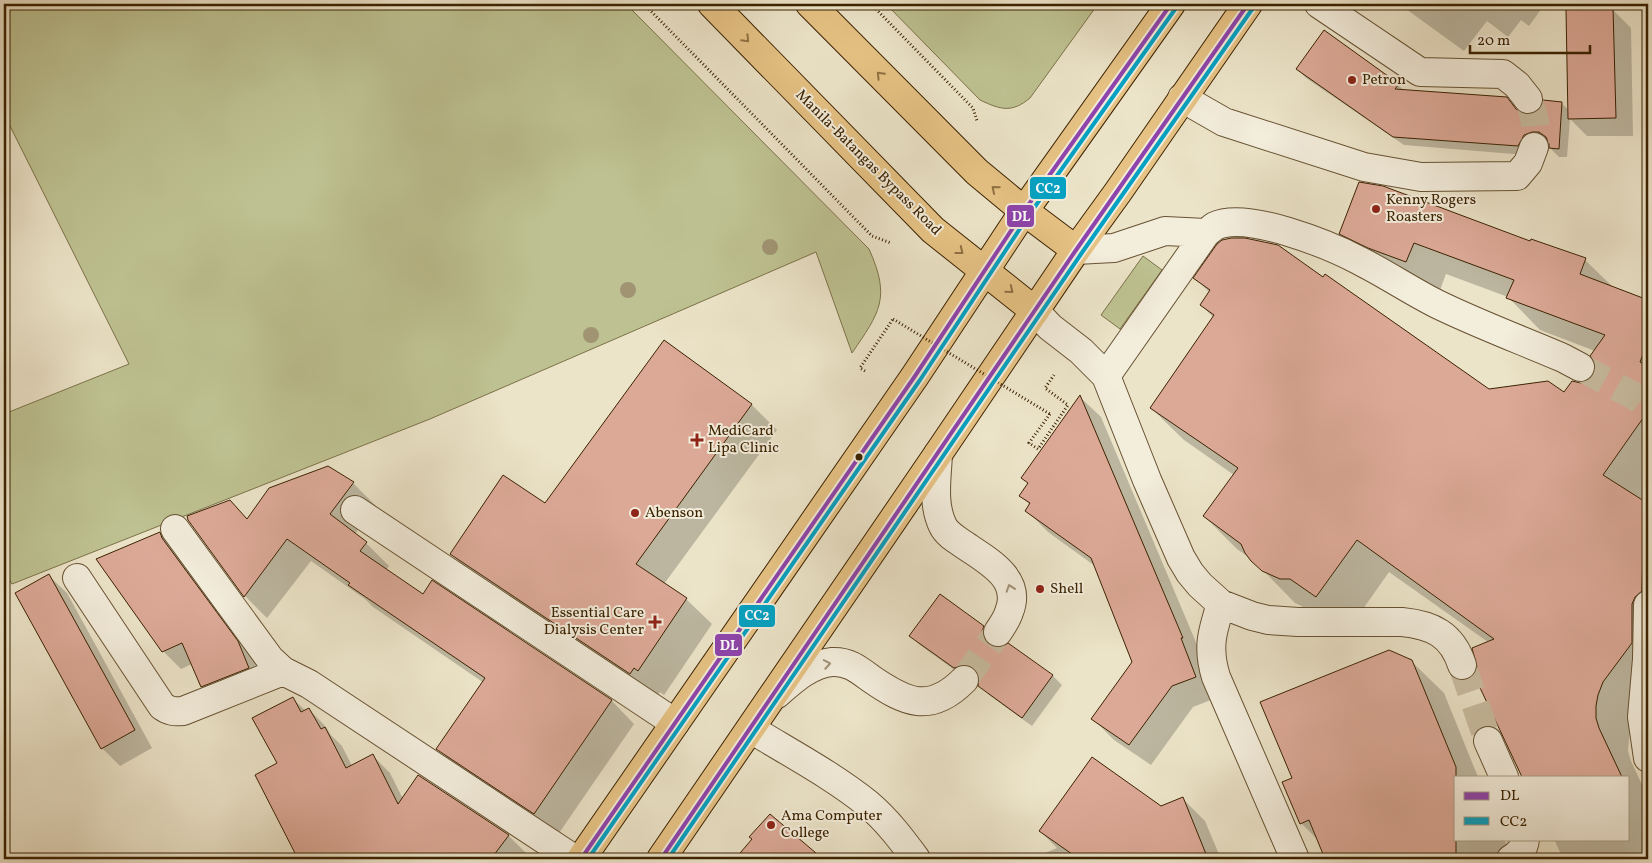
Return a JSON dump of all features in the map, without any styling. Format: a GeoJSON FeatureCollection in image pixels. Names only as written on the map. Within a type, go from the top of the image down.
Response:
{"type":"FeatureCollection","features":[{"type":"Feature","properties":{"kind":"main road","name":"Manila-Batangas Bypass Road"},"geometry":{"type":"LineString","coordinates":[[712,4],[933,230],[1035,311]]}},
{"type":"Feature","properties":{"kind":"main road"},"geometry":{"type":"LineString","coordinates":[[810,4],[998,192],[1076,250]]}},
{"type":"Feature","properties":{"kind":"main road"},"geometry":{"type":"LineString","coordinates":[[581,859],[909,384],[1024,212],[1171,4]]}},
{"type":"Feature","properties":{"kind":"main road"},"geometry":{"type":"LineString","coordinates":[[668,857],[751,729],[1076,250],[1248,4]]}},
{"type":"Feature","properties":{"kind":"street"},"geometry":{"type":"LineString","coordinates":[[1320,4],[1420,72],[1503,74],[1518,85],[1528,99]]}},
{"type":"Feature","properties":{"kind":"street"},"geometry":{"type":"LineString","coordinates":[[1182,98],[1224,122],[1246,130],[1364,167],[1421,177],[1518,176],[1528,163],[1534,147]]}},
{"type":"Feature","properties":{"kind":"street"},"geometry":{"type":"LineString","coordinates":[[1106,376],[1206,233],[1224,223],[1263,225],[1309,239],[1358,260],[1436,303],[1580,367]]}},
{"type":"Feature","properties":{"kind":"street"},"geometry":{"type":"LineString","coordinates":[[1076,250],[1114,248],[1165,231],[1206,233]]}},
{"type":"Feature","properties":{"kind":"street"},"geometry":{"type":"LineString","coordinates":[[1035,311],[1050,327],[1075,346],[1106,376],[1146,480],[1181,558],[1200,585],[1221,604],[1268,620],[1298,622],[1402,622],[1418,624],[1432,628],[1442,634],[1455,649],[1462,665]]}},
{"type":"Feature","properties":{"kind":"street"},"geometry":{"type":"LineString","coordinates":[[938,454],[936,499],[944,528],[953,537],[998,569],[1012,589],[1012,606],[998,632]]}},
{"type":"Feature","properties":{"kind":"street"},"geometry":{"type":"LineString","coordinates":[[355,510],[675,723]]}},
{"type":"Feature","properties":{"kind":"street"},"geometry":{"type":"LineString","coordinates":[[175,529],[270,659],[282,671],[309,684],[574,859]]}},
{"type":"Feature","properties":{"kind":"street"},"geometry":{"type":"LineString","coordinates":[[77,578],[162,706],[168,710],[175,712],[183,711],[282,671]]}},
{"type":"Feature","properties":{"kind":"street"},"geometry":{"type":"LineString","coordinates":[[1221,604],[1211,635],[1210,652],[1212,665],[1295,859]]}},
{"type":"Feature","properties":{"kind":"street"},"geometry":{"type":"LineString","coordinates":[[1648,605],[1646,706],[1643,729],[1648,758]]}},
{"type":"Feature","properties":{"kind":"street"},"geometry":{"type":"LineString","coordinates":[[772,698],[814,666],[831,662],[843,662],[854,666],[892,693],[913,700],[934,700],[951,692],[964,680]]}},
{"type":"Feature","properties":{"kind":"street"},"geometry":{"type":"LineString","coordinates":[[751,729],[843,786],[869,805],[916,859]]}},
{"type":"Feature","properties":{"kind":"street"},"geometry":{"type":"LineString","coordinates":[[1488,741],[1504,776]]}},
{"type":"Feature","properties":{"kind":"street"},"geometry":{"type":"LineString","coordinates":[[1511,859],[1520,853],[1525,840]]}},
{"type":"Feature","properties":{"kind":"path"},"geometry":{"type":"LineString","coordinates":[[644,4],[872,236],[891,242]]}},
{"type":"Feature","properties":{"kind":"path"},"geometry":{"type":"LineString","coordinates":[[871,4],[973,108],[978,127]]}},
{"type":"Feature","properties":{"kind":"path"},"geometry":{"type":"LineString","coordinates":[[865,371],[860,368],[893,319],[1050,414],[1029,443],[1038,449],[1059,418]]}},
{"type":"Feature","properties":{"kind":"green space"},"geometry":{"type":"Polygon","coordinates":[[[4,4],[626,4],[869,249],[880,280],[881,293],[879,304],[870,326],[852,353],[816,252],[430,419],[12,584],[4,571],[4,414],[129,364],[4,114],[4,4]]]}},
{"type":"Feature","properties":{"kind":"green space"},"geometry":{"type":"Polygon","coordinates":[[[886,4],[1098,4],[1030,98],[1012,108],[1000,108],[980,100],[886,4]]]}},
{"type":"Feature","properties":{"kind":"green space"},"geometry":{"type":"Polygon","coordinates":[[[1143,256],[1162,270],[1120,329],[1101,315],[1143,256]]]}},
{"type":"Feature","properties":{"kind":"building"},"geometry":{"type":"Polygon","coordinates":[[[1613,8],[1616,118],[1568,119],[1566,9],[1613,8]]]}},
{"type":"Feature","properties":{"kind":"building","name":"Petron"},"geometry":{"type":"Polygon","coordinates":[[[1324,30],[1399,84],[1395,89],[1507,97],[1516,109],[1522,113],[1530,114],[1538,111],[1543,100],[1562,102],[1559,149],[1549,148],[1546,137],[1539,132],[1524,135],[1518,146],[1393,137],[1296,69],[1324,30]]]}},
{"type":"Feature","properties":{"kind":"building"},"geometry":{"type":"Polygon","coordinates":[[[1359,182],[1383,186],[1530,241],[1531,239],[1586,258],[1580,274],[1648,300],[1648,341],[1640,362],[1648,367],[1648,411],[1603,475],[1644,501],[1642,591],[1635,597],[1632,604],[1632,643],[1603,682],[1596,706],[1596,718],[1599,728],[1622,776],[1522,776],[1474,675],[1477,667],[1472,648],[1494,639],[1357,540],[1316,597],[1290,579],[1280,579],[1262,571],[1251,561],[1241,544],[1203,516],[1238,468],[1150,408],[1214,315],[1200,305],[1210,290],[1193,278],[1217,244],[1222,240],[1245,238],[1278,245],[1323,277],[1325,274],[1489,389],[1548,381],[1564,392],[1572,381],[1581,383],[1594,375],[1596,366],[1590,356],[1605,335],[1506,298],[1514,280],[1414,243],[1406,262],[1368,248],[1339,234],[1359,182]]]}},
{"type":"Feature","properties":{"kind":"building"},"geometry":{"type":"Polygon","coordinates":[[[664,340],[752,404],[636,564],[687,598],[638,671],[634,668],[630,674],[450,554],[503,475],[545,503],[664,340]]]}},
{"type":"Feature","properties":{"kind":"building"},"geometry":{"type":"Polygon","coordinates":[[[1080,395],[1183,638],[1181,638],[1196,677],[1172,686],[1129,745],[1091,719],[1132,662],[1091,558],[1025,511],[1030,503],[1019,496],[1028,483],[1021,478],[1080,395]]]}},
{"type":"Feature","properties":{"kind":"building"},"geometry":{"type":"Polygon","coordinates":[[[328,466],[354,482],[330,514],[367,542],[360,551],[423,594],[432,580],[612,700],[534,814],[436,749],[485,678],[348,585],[350,583],[287,539],[244,597],[188,520],[187,516],[230,500],[247,519],[269,488],[328,466]]]}},
{"type":"Feature","properties":{"kind":"building"},"geometry":{"type":"Polygon","coordinates":[[[160,532],[162,538],[238,641],[249,668],[201,687],[182,643],[162,652],[96,559],[160,532]]]}},
{"type":"Feature","properties":{"kind":"building"},"geometry":{"type":"Polygon","coordinates":[[[49,574],[135,730],[101,749],[15,593],[49,574]]]}},
{"type":"Feature","properties":{"kind":"building"},"geometry":{"type":"Polygon","coordinates":[[[940,594],[984,626],[982,631],[989,645],[997,648],[1008,643],[1053,675],[1022,718],[978,686],[979,678],[975,669],[970,665],[954,668],[909,636],[940,594]]]}},
{"type":"Feature","properties":{"kind":"building"},"geometry":{"type":"Polygon","coordinates":[[[1389,650],[1412,660],[1456,767],[1456,776],[1454,776],[1454,840],[1456,840],[1456,859],[1325,859],[1309,820],[1300,824],[1282,782],[1292,778],[1260,702],[1389,650]]]}},
{"type":"Feature","properties":{"kind":"building"},"geometry":{"type":"Polygon","coordinates":[[[293,697],[301,712],[309,708],[321,729],[325,727],[346,768],[373,754],[398,804],[418,775],[509,835],[491,859],[298,859],[255,775],[277,763],[252,718],[293,697]]]}},
{"type":"Feature","properties":{"kind":"building"},"geometry":{"type":"Polygon","coordinates":[[[1092,757],[1161,806],[1183,797],[1208,859],[1079,859],[1039,831],[1092,757]]]}},
{"type":"Feature","properties":{"kind":"building","name":"Ama Computer College"},"geometry":{"type":"Polygon","coordinates":[[[770,814],[823,859],[735,859],[752,839],[749,837],[770,814]]]}},
{"type":"Feature","properties":{"kind":"tunnel"},"geometry":{"type":"LineString","coordinates":[[1528,99],[1535,123],[1534,147]]}},
{"type":"Feature","properties":{"kind":"tunnel"},"geometry":{"type":"LineString","coordinates":[[1580,367],[1636,397],[1648,411]]}},
{"type":"Feature","properties":{"kind":"tunnel"},"geometry":{"type":"LineString","coordinates":[[964,680],[998,632]]}},
{"type":"Feature","properties":{"kind":"tunnel"},"geometry":{"type":"LineString","coordinates":[[1462,665],[1488,741]]}},
{"type":"Feature","properties":{"kind":"transit line","name":"DL"},"geometry":{"type":"LineString","coordinates":[[581,859],[915,376],[1024,211],[1171,4]]}},
{"type":"Feature","properties":{"kind":"transit line","name":"DL"},"geometry":{"type":"LineString","coordinates":[[661,859],[1076,250],[1248,4]]}},
{"type":"Feature","properties":{"kind":"transit line","name":"CC2"},"geometry":{"type":"LineString","coordinates":[[588,859],[920,380],[1029,215],[1176,8]]}},
{"type":"Feature","properties":{"kind":"transit line","name":"CC2"},"geometry":{"type":"LineString","coordinates":[[668,859],[1081,254],[1253,8]]}},
{"type":"Feature","properties":{"kind":"place","name":"Petron"},"geometry":{"type":"Point","coordinates":[1352,80]}},
{"type":"Feature","properties":{"kind":"place","name":"Kenny Rogers Roasters"},"geometry":{"type":"Point","coordinates":[1376,209]}},
{"type":"Feature","properties":{"kind":"place","name":"MediCard Lipa Clinic"},"geometry":{"type":"Point","coordinates":[697,440]}},
{"type":"Feature","properties":{"kind":"place","name":"Abenson"},"geometry":{"type":"Point","coordinates":[635,513]}},
{"type":"Feature","properties":{"kind":"place","name":"Shell"},"geometry":{"type":"Point","coordinates":[1040,589]}},
{"type":"Feature","properties":{"kind":"place","name":"Essential Care Dialysis Center"},"geometry":{"type":"Point","coordinates":[655,622]}},
{"type":"Feature","properties":{"kind":"place","name":"Ama Computer College"},"geometry":{"type":"Point","coordinates":[771,825]}}]}
